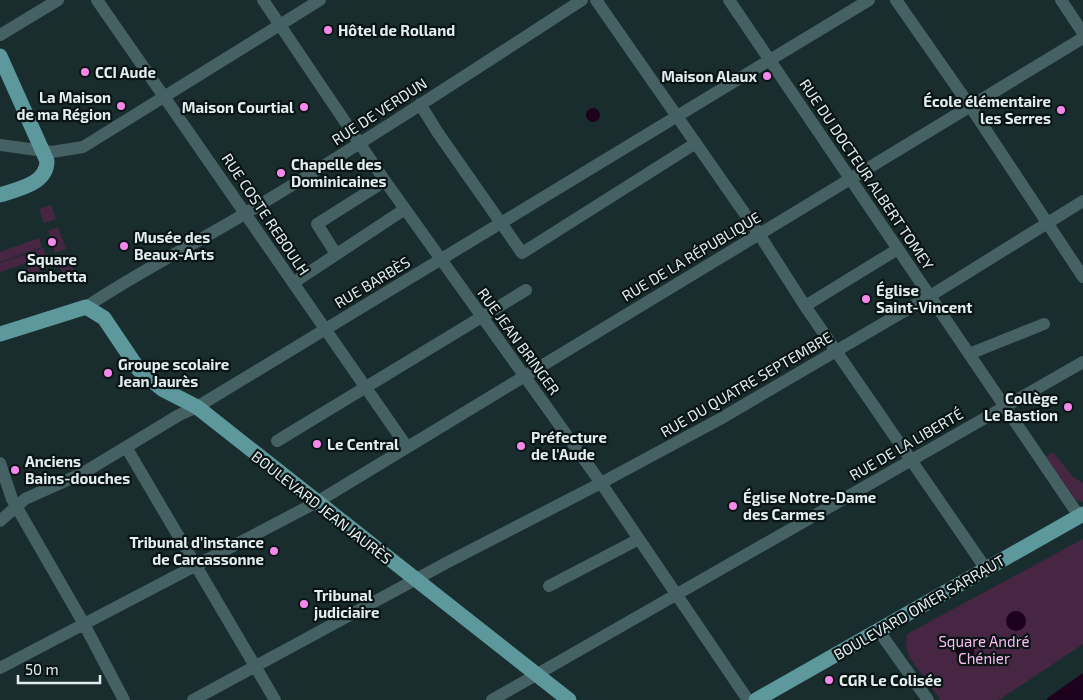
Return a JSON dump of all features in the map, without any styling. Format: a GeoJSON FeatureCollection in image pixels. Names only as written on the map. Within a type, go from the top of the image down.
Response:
{"type":"FeatureCollection","features":[{"type":"Feature","properties":{"kind":"main road"},"geometry":{"type":"LineString","coordinates":[[0,56],[47,161],[47,168],[43,175],[28,186],[0,195]]}},
{"type":"Feature","properties":{"kind":"main road"},"geometry":{"type":"LineString","coordinates":[[0,334],[86,306]]}},
{"type":"Feature","properties":{"kind":"main road","name":"BOULEVARD JEAN JAURÈS"},"geometry":{"type":"LineString","coordinates":[[86,306],[104,318],[139,370],[162,388],[197,407],[569,700]]}},
{"type":"Feature","properties":{"kind":"main road","name":"BOULEVARD OMER SARRAUT"},"geometry":{"type":"LineString","coordinates":[[756,700],[1081,515]]}},
{"type":"Feature","properties":{"kind":"street"},"geometry":{"type":"LineString","coordinates":[[0,35],[58,0]]}},
{"type":"Feature","properties":{"kind":"street","name":"RUE COSTE REBOULH"},"geometry":{"type":"LineString","coordinates":[[97,0],[407,447]]}},
{"type":"Feature","properties":{"kind":"street","name":"RUE JEAN BRINGER"},"geometry":{"type":"LineString","coordinates":[[264,0],[385,181],[601,483],[748,700]]}},
{"type":"Feature","properties":{"kind":"street"},"geometry":{"type":"LineString","coordinates":[[0,145],[52,152],[82,146],[165,97],[320,0]]}},
{"type":"Feature","properties":{"kind":"street","name":"RUE DE VERDUN"},"geometry":{"type":"LineString","coordinates":[[86,306],[246,213],[360,143],[582,0]]}},
{"type":"Feature","properties":{"kind":"street"},"geometry":{"type":"LineString","coordinates":[[596,0],[759,234],[836,352],[986,569]]}},
{"type":"Feature","properties":{"kind":"street","name":"RUE DU DOCTEUR ALBERT TOMEY"},"geometry":{"type":"LineString","coordinates":[[729,0],[969,354],[1081,515]]}},
{"type":"Feature","properties":{"kind":"street","name":"RUE BARBÈS"},"geometry":{"type":"LineString","coordinates":[[0,521],[25,499],[83,473],[179,415],[197,407],[869,0]]}},
{"type":"Feature","properties":{"kind":"street"},"geometry":{"type":"LineString","coordinates":[[896,0],[970,106],[1083,277]]}},
{"type":"Feature","properties":{"kind":"street"},"geometry":{"type":"LineString","coordinates":[[1061,0],[1083,33]]}},
{"type":"Feature","properties":{"kind":"street","name":"RUE DE LA RÉPUBLIQUE"},"geometry":{"type":"LineString","coordinates":[[0,668],[316,502],[1083,38]]}},
{"type":"Feature","properties":{"kind":"street"},"geometry":{"type":"LineString","coordinates":[[420,104],[500,224],[522,253],[696,143]]}},
{"type":"Feature","properties":{"kind":"street"},"geometry":{"type":"LineString","coordinates":[[336,254],[317,224],[385,181]]}},
{"type":"Feature","properties":{"kind":"street","name":"RUE DU QUATRE SEPTEMBRE"},"geometry":{"type":"LineString","coordinates":[[193,700],[416,581],[440,566],[720,419],[930,296],[1083,200]]}},
{"type":"Feature","properties":{"kind":"street"},"geometry":{"type":"LineString","coordinates":[[293,283],[406,209]]}},
{"type":"Feature","properties":{"kind":"street"},"geometry":{"type":"LineString","coordinates":[[805,306],[898,249]]}},
{"type":"Feature","properties":{"kind":"street"},"geometry":{"type":"LineString","coordinates":[[277,441],[526,290]]}},
{"type":"Feature","properties":{"kind":"street"},"geometry":{"type":"LineString","coordinates":[[969,354],[1044,324]]}},
{"type":"Feature","properties":{"kind":"street","name":"RUE DE LA LIBERTÉ"},"geometry":{"type":"LineString","coordinates":[[492,700],[1083,362]]}},
{"type":"Feature","properties":{"kind":"street"},"geometry":{"type":"LineString","coordinates":[[126,447],[275,700]]}},
{"type":"Feature","properties":{"kind":"street"},"geometry":{"type":"LineString","coordinates":[[0,463],[12,499],[84,624],[124,700]]}},
{"type":"Feature","properties":{"kind":"street"},"geometry":{"type":"LineString","coordinates":[[549,586],[639,539]]}},
{"type":"Feature","properties":{"kind":"street"},"geometry":{"type":"LineString","coordinates":[[878,630],[928,700]]}},
{"type":"Feature","properties":{"kind":"green space"},"geometry":{"type":"Polygon","coordinates":[[[51,205],[56,219],[44,223],[39,209],[51,205]]]}},
{"type":"Feature","properties":{"kind":"green space"},"geometry":{"type":"Polygon","coordinates":[[[58,227],[66,249],[55,253],[48,231],[58,227]]]}},
{"type":"Feature","properties":{"kind":"green space"},"geometry":{"type":"Polygon","coordinates":[[[39,238],[42,247],[0,262],[0,252],[39,238]]]}},
{"type":"Feature","properties":{"kind":"green space"},"geometry":{"type":"Polygon","coordinates":[[[43,248],[46,256],[0,272],[0,263],[43,248]]]}},
{"type":"Feature","properties":{"kind":"green space"},"geometry":{"type":"Polygon","coordinates":[[[68,254],[75,275],[64,279],[57,258],[68,254]]]}},
{"type":"Feature","properties":{"kind":"green space"},"geometry":{"type":"Polygon","coordinates":[[[48,261],[50,267],[26,276],[23,270],[48,261]]]}},
{"type":"Feature","properties":{"kind":"green space"},"geometry":{"type":"Polygon","coordinates":[[[1053,452],[1073,477],[1083,483],[1083,502],[1076,500],[1046,457],[1053,452]]]}},
{"type":"Feature","properties":{"kind":"green space","name":"Square André Chénier"},"geometry":{"type":"Polygon","coordinates":[[[1083,539],[1083,644],[999,700],[941,700],[911,660],[906,648],[907,634],[1083,539]]]}},
{"type":"Feature","properties":{"kind":"shaded area"},"geometry":{"type":"Polygon","coordinates":[[[590,108],[596,108],[600,115],[596,122],[590,122],[586,118],[586,112],[590,108]]]}},
{"type":"Feature","properties":{"kind":"shaded area"},"geometry":{"type":"Polygon","coordinates":[[[1016,611],[1023,614],[1026,621],[1023,628],[1016,631],[1009,628],[1006,621],[1009,614],[1016,611]]]}},
{"type":"Feature","properties":{"kind":"shaded area"},"geometry":{"type":"Polygon","coordinates":[[[959,637],[968,639],[974,648],[973,657],[968,662],[959,658],[955,651],[954,644],[959,637]]]}},
{"type":"Feature","properties":{"kind":"shaded area"},"geometry":{"type":"Polygon","coordinates":[[[1083,673],[1083,700],[1046,700],[1049,697],[1083,673]]]}},
{"type":"Feature","properties":{"kind":"place","name":"Hôtel de Rolland"},"geometry":{"type":"Point","coordinates":[328,30]}},
{"type":"Feature","properties":{"kind":"place","name":"CCI Aude"},"geometry":{"type":"Point","coordinates":[85,72]}},
{"type":"Feature","properties":{"kind":"place","name":"Maison Alaux"},"geometry":{"type":"Point","coordinates":[767,76]}},
{"type":"Feature","properties":{"kind":"place","name":"La Maison de ma Région"},"geometry":{"type":"Point","coordinates":[121,106]}},
{"type":"Feature","properties":{"kind":"place","name":"Maison Courtial"},"geometry":{"type":"Point","coordinates":[304,107]}},
{"type":"Feature","properties":{"kind":"place","name":"École élémentaire les Serres"},"geometry":{"type":"Point","coordinates":[1061,110]}},
{"type":"Feature","properties":{"kind":"place","name":"Chapelle des Dominicaines"},"geometry":{"type":"Point","coordinates":[281,173]}},
{"type":"Feature","properties":{"kind":"place","name":"Square Gambetta"},"geometry":{"type":"Point","coordinates":[52,242]}},
{"type":"Feature","properties":{"kind":"place","name":"Musée des Beaux-Arts"},"geometry":{"type":"Point","coordinates":[124,246]}},
{"type":"Feature","properties":{"kind":"place","name":"Église Saint-Vincent"},"geometry":{"type":"Point","coordinates":[866,299]}},
{"type":"Feature","properties":{"kind":"place","name":"Groupe scolaire Jean Jaurès"},"geometry":{"type":"Point","coordinates":[108,373]}},
{"type":"Feature","properties":{"kind":"place","name":"Collège Le Bastion"},"geometry":{"type":"Point","coordinates":[1068,407]}},
{"type":"Feature","properties":{"kind":"place","name":"Le Central"},"geometry":{"type":"Point","coordinates":[317,444]}},
{"type":"Feature","properties":{"kind":"place","name":"Préfecture de l'Aude"},"geometry":{"type":"Point","coordinates":[521,446]}},
{"type":"Feature","properties":{"kind":"place","name":"Anciens Bains-douches"},"geometry":{"type":"Point","coordinates":[15,470]}},
{"type":"Feature","properties":{"kind":"place","name":"Église Notre-Dame des Carmes"},"geometry":{"type":"Point","coordinates":[733,506]}},
{"type":"Feature","properties":{"kind":"place","name":"Tribunal d'instance de Carcassonne"},"geometry":{"type":"Point","coordinates":[274,551]}},
{"type":"Feature","properties":{"kind":"place","name":"Tribunal judiciaire"},"geometry":{"type":"Point","coordinates":[304,604]}},
{"type":"Feature","properties":{"kind":"place","name":"CGR Le Colisée"},"geometry":{"type":"Point","coordinates":[829,680]}}]}
